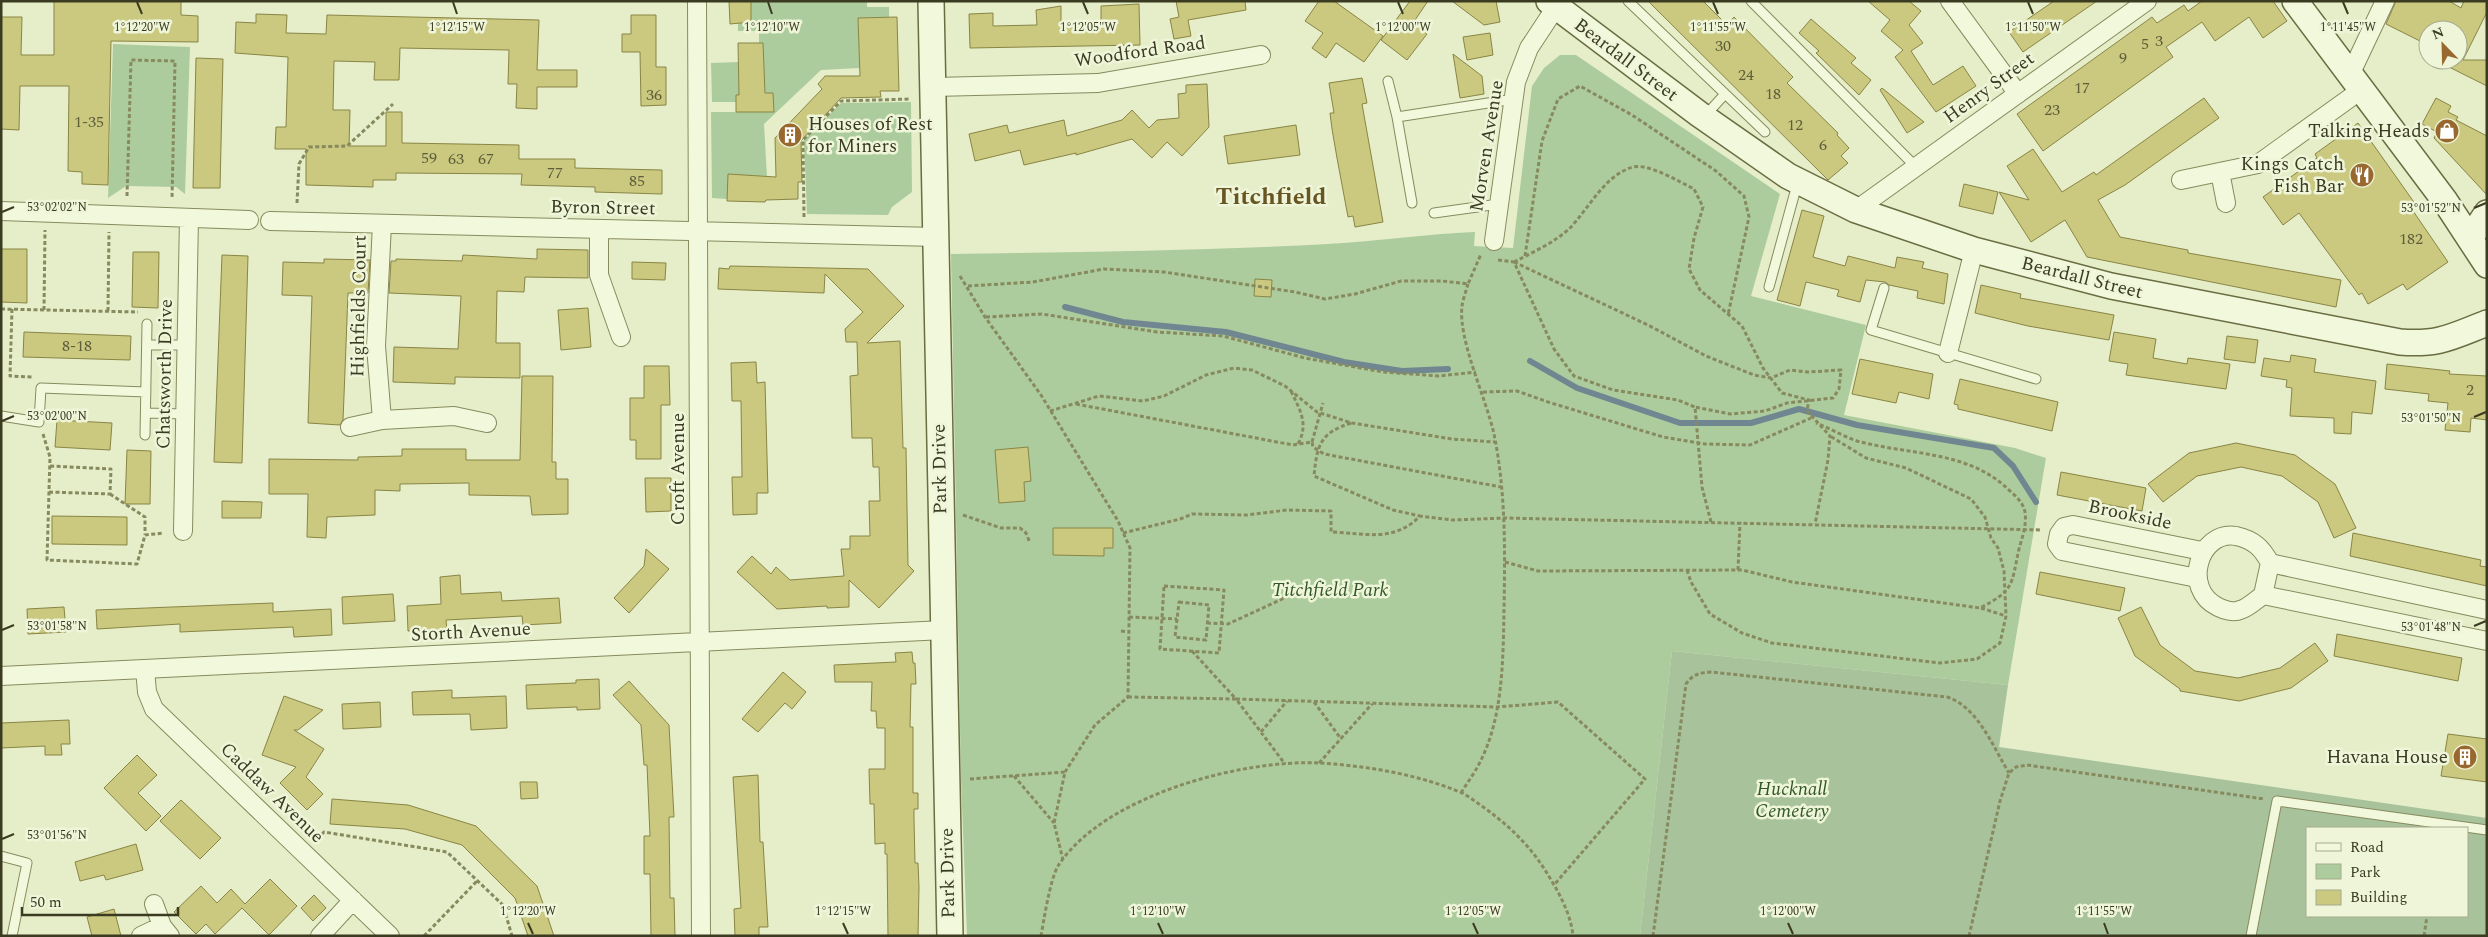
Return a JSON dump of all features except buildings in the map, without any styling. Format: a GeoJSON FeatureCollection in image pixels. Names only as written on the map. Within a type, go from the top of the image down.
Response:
{"type":"FeatureCollection","features":[{"type":"Feature","properties":{"kind":"street","name":"Croft Avenue"},"geometry":{"type":"LineString","coordinates":[[697,1],[701,936]]}},
{"type":"Feature","properties":{"kind":"street","name":"Park Drive"},"geometry":{"type":"LineString","coordinates":[[931,1],[924,93],[936,238],[950,936]]}},
{"type":"Feature","properties":{"kind":"street"},"geometry":{"type":"LineString","coordinates":[[1950,1],[2018,94]]}},
{"type":"Feature","properties":{"kind":"street","name":"Henry Street"},"geometry":{"type":"LineString","coordinates":[[1856,210],[2147,1]]}},
{"type":"Feature","properties":{"kind":"street"},"geometry":{"type":"LineString","coordinates":[[2295,1],[2470,237],[2487,265]]}},
{"type":"Feature","properties":{"kind":"street"},"geometry":{"type":"LineString","coordinates":[[2181,180],[2258,164],[2355,82],[2385,1]]}},
{"type":"Feature","properties":{"kind":"street","name":"Morven Avenue"},"geometry":{"type":"LineString","coordinates":[[1494,241],[1516,82],[1529,48],[1552,4]]}},
{"type":"Feature","properties":{"kind":"street","name":"Beardall Street"},"geometry":{"type":"LineString","coordinates":[[1552,4],[1704,118],[1798,181],[1856,210],[1974,250],[2110,286],[2400,342],[2426,344],[2449,339],[2487,323]]}},
{"type":"Feature","properties":{"kind":"street","name":"Woodford Road"},"geometry":{"type":"LineString","coordinates":[[924,93],[1098,83],[1262,54]]}},
{"type":"Feature","properties":{"kind":"street"},"geometry":{"type":"LineString","coordinates":[[2220,172],[2226,203]]}},
{"type":"Feature","properties":{"kind":"street"},"geometry":{"type":"LineString","coordinates":[[1,211],[249,220]]}},
{"type":"Feature","properties":{"kind":"street"},"geometry":{"type":"LineString","coordinates":[[2470,237],[2487,213]]}},
{"type":"Feature","properties":{"kind":"street","name":"Chatsworth Drive"},"geometry":{"type":"LineString","coordinates":[[183,531],[190,218]]}},
{"type":"Feature","properties":{"kind":"street","name":"Byron Street"},"geometry":{"type":"LineString","coordinates":[[270,221],[936,238]]}},
{"type":"Feature","properties":{"kind":"street","name":"Highfields Court"},"geometry":{"type":"LineString","coordinates":[[382,224],[376,346],[382,420]]}},
{"type":"Feature","properties":{"kind":"street"},"geometry":{"type":"LineString","coordinates":[[599,229],[599,275],[621,337]]}},
{"type":"Feature","properties":{"kind":"street"},"geometry":{"type":"LineString","coordinates":[[1948,353],[1974,250]]}},
{"type":"Feature","properties":{"kind":"street"},"geometry":{"type":"LineString","coordinates":[[350,426],[382,420],[454,416],[487,423]]}},
{"type":"Feature","properties":{"kind":"street","name":"Brookside"},"geometry":{"type":"LineString","coordinates":[[2059,534],[2064,527],[2073,525],[2202,552]]}},
{"type":"Feature","properties":{"kind":"street"},"geometry":{"type":"LineString","coordinates":[[2059,534],[2057,544],[2062,551],[2197,578]]}},
{"type":"Feature","properties":{"kind":"street"},"geometry":{"type":"LineString","coordinates":[[2232,536],[2248,539],[2262,549],[2270,564],[2263,595],[2240,611],[2224,610],[2210,603],[2200,591],[2197,578],[2202,552],[2215,540],[2232,536]]}},
{"type":"Feature","properties":{"kind":"street"},"geometry":{"type":"LineString","coordinates":[[2270,564],[2487,610]]}},
{"type":"Feature","properties":{"kind":"street"},"geometry":{"type":"LineString","coordinates":[[2263,595],[2487,641]]}},
{"type":"Feature","properties":{"kind":"street","name":"Storth Avenue"},"geometry":{"type":"LineString","coordinates":[[1,676],[944,630]]}},
{"type":"Feature","properties":{"kind":"street","name":"Caddaw Avenue"},"geometry":{"type":"LineString","coordinates":[[146,669],[147,692],[154,709],[390,936]]}},
{"type":"Feature","properties":{"kind":"street"},"geometry":{"type":"LineString","coordinates":[[320,936],[353,900]]}},
{"type":"Feature","properties":{"kind":"street"},"geometry":{"type":"LineString","coordinates":[[141,936],[166,931],[154,904]]}},
{"type":"Feature","properties":{"kind":"lane","name":"Beardall Street"},"geometry":{"type":"LineString","coordinates":[[1628,1],[1765,132]]}},
{"type":"Feature","properties":{"kind":"lane"},"geometry":{"type":"LineString","coordinates":[[1751,1],[1916,166]]}},
{"type":"Feature","properties":{"kind":"lane"},"geometry":{"type":"LineString","coordinates":[[1388,81],[1397,117],[1412,203]]}},
{"type":"Feature","properties":{"kind":"lane"},"geometry":{"type":"LineString","coordinates":[[1704,118],[1725,94]]}},
{"type":"Feature","properties":{"kind":"lane"},"geometry":{"type":"LineString","coordinates":[[1397,117],[1514,100]]}},
{"type":"Feature","properties":{"kind":"lane"},"geometry":{"type":"LineString","coordinates":[[1769,287],[1798,181]]}},
{"type":"Feature","properties":{"kind":"lane"},"geometry":{"type":"LineString","coordinates":[[1434,213],[1499,204]]}},
{"type":"Feature","properties":{"kind":"lane"},"geometry":{"type":"LineString","coordinates":[[1884,288],[1872,330],[2036,379]]}},
{"type":"Feature","properties":{"kind":"lane"},"geometry":{"type":"LineString","coordinates":[[145,435],[147,324]]}},
{"type":"Feature","properties":{"kind":"lane"},"geometry":{"type":"LineString","coordinates":[[146,345],[187,346]]}},
{"type":"Feature","properties":{"kind":"lane"},"geometry":{"type":"LineString","coordinates":[[1,416],[39,422],[41,388],[146,392]]}},
{"type":"Feature","properties":{"kind":"lane"},"geometry":{"type":"LineString","coordinates":[[146,413],[185,414]]}},
{"type":"Feature","properties":{"kind":"lane"},"geometry":{"type":"LineString","coordinates":[[2251,936],[2277,801],[2465,827]]}},
{"type":"Feature","properties":{"kind":"lane"},"geometry":{"type":"LineString","coordinates":[[2468,827],[2487,830]]}},
{"type":"Feature","properties":{"kind":"lane"},"geometry":{"type":"LineString","coordinates":[[1,856],[27,863],[12,936]]}},
{"type":"Feature","properties":{"kind":"path"},"geometry":{"type":"LineString","coordinates":[[108,311],[131,60],[176,61],[171,217]]}},
{"type":"Feature","properties":{"kind":"path"},"geometry":{"type":"LineString","coordinates":[[1525,256],[1542,142],[1558,98],[1580,86],[1640,120],[1716,171],[1744,196],[1749,217],[1728,315]]}},
{"type":"Feature","properties":{"kind":"path"},"geometry":{"type":"LineString","coordinates":[[804,218],[803,140],[841,101],[924,93]]}},
{"type":"Feature","properties":{"kind":"path"},"geometry":{"type":"LineString","coordinates":[[296,222],[299,164],[310,147],[347,146],[393,104]]}},
{"type":"Feature","properties":{"kind":"path"},"geometry":{"type":"LineString","coordinates":[[1514,262],[1540,249],[1568,229],[1614,178],[1634,167],[1657,171],[1694,189],[1702,208],[1694,238],[1689,269],[1700,290],[1742,326],[1763,368],[1782,393],[1809,400]]}},
{"type":"Feature","properties":{"kind":"path"},"geometry":{"type":"LineString","coordinates":[[44,310],[45,213]]}},
{"type":"Feature","properties":{"kind":"path"},"geometry":{"type":"LineString","coordinates":[[1461,793],[1480,763],[1497,707],[1503,654],[1505,518],[1495,442],[1483,392],[1466,344],[1462,307],[1468,284],[1480,258],[1483,246],[1494,241]]}},
{"type":"Feature","properties":{"kind":"path"},"geometry":{"type":"LineString","coordinates":[[1480,258],[1514,262],[1706,356],[1754,375],[1771,378],[1790,370],[1808,372],[1841,370],[1839,389],[1833,398],[1787,403],[1765,411],[1730,414],[1695,407],[1678,400],[1613,390],[1574,376],[1554,349],[1514,262]]}},
{"type":"Feature","properties":{"kind":"path"},"geometry":{"type":"LineString","coordinates":[[936,264],[952,264],[968,286],[1050,411],[1118,521],[1130,548],[1128,697]]}},
{"type":"Feature","properties":{"kind":"path"},"geometry":{"type":"LineString","coordinates":[[968,286],[1032,282],[1104,269],[1173,274],[1295,292],[1325,299],[1356,294],[1401,281],[1442,281],[1468,284]]}},
{"type":"Feature","properties":{"kind":"path"},"geometry":{"type":"LineString","coordinates":[[1,309],[147,313]]}},
{"type":"Feature","properties":{"kind":"path"},"geometry":{"type":"LineString","coordinates":[[12,309],[10,376],[32,376],[41,388]]}},
{"type":"Feature","properties":{"kind":"path"},"geometry":{"type":"LineString","coordinates":[[986,316],[1042,314],[1157,332],[1223,336],[1305,358],[1383,372],[1438,376],[1476,372]]}},
{"type":"Feature","properties":{"kind":"path"},"geometry":{"type":"LineString","coordinates":[[1050,411],[1099,396],[1143,401],[1164,396],[1206,374],[1234,368],[1252,370],[1291,390],[1321,413],[1352,422],[1452,440],[1495,442]]}},
{"type":"Feature","properties":{"kind":"path"},"geometry":{"type":"LineString","coordinates":[[1291,390],[1304,420],[1303,435],[1298,444]]}},
{"type":"Feature","properties":{"kind":"path"},"geometry":{"type":"LineString","coordinates":[[1483,392],[1517,390],[1548,402],[1663,437],[1697,443],[1750,445],[1811,418]]}},
{"type":"Feature","properties":{"kind":"path"},"geometry":{"type":"LineString","coordinates":[[1687,570],[1691,582],[1710,614],[1742,633],[1772,643],[1940,663],[1977,659],[2000,643],[2006,616],[2004,571],[1998,548],[1991,538],[1985,517],[1971,499],[1906,468],[1866,458],[1830,436],[1806,411],[1809,400]]}},
{"type":"Feature","properties":{"kind":"path"},"geometry":{"type":"LineString","coordinates":[[1075,403],[1298,444],[1312,442]]}},
{"type":"Feature","properties":{"kind":"path"},"geometry":{"type":"LineString","coordinates":[[1323,403],[1312,442],[1313,447],[1324,454],[1501,487]]}},
{"type":"Feature","properties":{"kind":"path"},"geometry":{"type":"LineString","coordinates":[[1695,407],[1698,423],[1697,443],[1702,487],[1711,522]]}},
{"type":"Feature","properties":{"kind":"path"},"geometry":{"type":"LineString","coordinates":[[39,422],[50,457],[47,560],[137,564],[145,535],[145,517],[110,494],[49,492]]}},
{"type":"Feature","properties":{"kind":"path"},"geometry":{"type":"LineString","coordinates":[[1352,422],[1338,427],[1324,438],[1317,450],[1314,476],[1393,510],[1420,516],[1452,520],[1505,518],[1989,527],[2024,528],[2059,534]]}},
{"type":"Feature","properties":{"kind":"path"},"geometry":{"type":"LineString","coordinates":[[1816,423],[1864,443],[1940,456],[1972,464],[2003,484],[2021,502],[2025,513],[2024,528],[2011,588],[1980,608]]}},
{"type":"Feature","properties":{"kind":"path"},"geometry":{"type":"LineString","coordinates":[[1815,524],[1828,460],[1830,436]]}},
{"type":"Feature","properties":{"kind":"path"},"geometry":{"type":"LineString","coordinates":[[50,466],[111,468],[110,494]]}},
{"type":"Feature","properties":{"kind":"path"},"geometry":{"type":"LineString","coordinates":[[1123,533],[1180,519],[1192,514],[1247,515],[1287,510],[1331,511],[1331,532],[1369,533],[1383,536],[1396,533],[1420,516]]}},
{"type":"Feature","properties":{"kind":"path"},"geometry":{"type":"LineString","coordinates":[[941,514],[969,516],[1001,528],[1020,528],[1026,533],[1030,543]]}},
{"type":"Feature","properties":{"kind":"path"},"geometry":{"type":"LineString","coordinates":[[1738,570],[1740,522]]}},
{"type":"Feature","properties":{"kind":"path"},"geometry":{"type":"LineString","coordinates":[[145,535],[183,531]]}},
{"type":"Feature","properties":{"kind":"path"},"geometry":{"type":"LineString","coordinates":[[1505,562],[1538,571],[1738,570],[1792,582],[1980,608],[2006,616]]}},
{"type":"Feature","properties":{"kind":"path"},"geometry":{"type":"LineString","coordinates":[[1164,586],[1224,590],[1219,653],[1160,649],[1162,617],[1164,586]]}},
{"type":"Feature","properties":{"kind":"path"},"geometry":{"type":"LineString","coordinates":[[1207,623],[1221,624],[1236,621],[1306,588]]}},
{"type":"Feature","properties":{"kind":"path"},"geometry":{"type":"LineString","coordinates":[[1179,602],[1209,605],[1207,623],[1206,640],[1175,637],[1179,602]]}},
{"type":"Feature","properties":{"kind":"path"},"geometry":{"type":"LineString","coordinates":[[1129,617],[1177,619]]}},
{"type":"Feature","properties":{"kind":"path"},"geometry":{"type":"LineString","coordinates":[[1121,632],[1129,632]]}},
{"type":"Feature","properties":{"kind":"path"},"geometry":{"type":"LineString","coordinates":[[1192,651],[1236,699],[1286,764]]}},
{"type":"Feature","properties":{"kind":"path"},"geometry":{"type":"LineString","coordinates":[[1653,936],[1686,684],[1691,676],[1711,672],[1948,697],[1959,701],[1974,716],[2009,773]]}},
{"type":"Feature","properties":{"kind":"path"},"geometry":{"type":"LineString","coordinates":[[1063,860],[1054,823],[1065,772],[1095,725],[1128,697],[1497,707],[1558,702],[1645,779],[1554,885]]}},
{"type":"Feature","properties":{"kind":"path"},"geometry":{"type":"LineString","coordinates":[[1261,732],[1288,700]]}},
{"type":"Feature","properties":{"kind":"path"},"geometry":{"type":"LineString","coordinates":[[1314,701],[1341,739]]}},
{"type":"Feature","properties":{"kind":"path"},"geometry":{"type":"LineString","coordinates":[[1319,763],[1372,703]]}},
{"type":"Feature","properties":{"kind":"path"},"geometry":{"type":"LineString","coordinates":[[1041,936],[1057,868],[1097,826],[1134,803],[1196,781],[1244,769],[1286,764],[1319,763],[1388,770],[1461,793],[1501,819],[1527,844],[1554,885],[1572,927],[1573,936]]}},
{"type":"Feature","properties":{"kind":"path"},"geometry":{"type":"LineString","coordinates":[[1969,936],[2000,801],[2009,773],[2016,768],[2027,765],[2277,801]]}},
{"type":"Feature","properties":{"kind":"path"},"geometry":{"type":"LineString","coordinates":[[947,781],[1065,772]]}},
{"type":"Feature","properties":{"kind":"path"},"geometry":{"type":"LineString","coordinates":[[1014,776],[1054,823]]}},
{"type":"Feature","properties":{"kind":"path"},"geometry":{"type":"LineString","coordinates":[[304,853],[324,832],[447,852],[503,905],[512,936]]}},
{"type":"Feature","properties":{"kind":"path"},"geometry":{"type":"LineString","coordinates":[[424,936],[477,881]]}},
{"type":"Feature","properties":{"kind":"path"},"geometry":{"type":"LineString","coordinates":[[2424,936],[2427,917]]}},
{"type":"Feature","properties":{"kind":"green space"},"geometry":{"type":"Polygon","coordinates":[[[751,1],[867,1],[867,7],[889,7],[889,17],[858,18],[860,68],[821,70],[764,124],[767,177],[727,199],[712,198],[711,112],[774,112],[773,93],[759,93],[736,102],[712,102],[711,63],[738,62],[739,82],[764,81],[763,43],[759,43],[759,31],[738,31],[738,23],[751,23],[751,1]]]}},
{"type":"Feature","properties":{"kind":"green space"},"geometry":{"type":"Polygon","coordinates":[[[113,44],[190,47],[185,194],[176,187],[126,186],[108,198],[113,44]]]}},
{"type":"Feature","properties":{"kind":"green space","name":"Titchfield Park"},"geometry":{"type":"Polygon","coordinates":[[[1560,55],[1576,55],[1780,194],[1751,296],[1866,325],[1844,415],[2015,448],[2046,458],[2008,685],[1672,651],[1640,936],[967,936],[961,779],[951,254],[1140,251],[1281,246],[1346,243],[1475,232],[1474,246],[1513,248],[1532,86],[1544,68],[1560,55]]]}},
{"type":"Feature","properties":{"kind":"green space"},"geometry":{"type":"Polygon","coordinates":[[[911,102],[912,192],[892,207],[888,215],[807,214],[804,140],[841,103],[911,102]]]}},
{"type":"Feature","properties":{"kind":"green space","name":"Hucknall Cemetery"},"geometry":{"type":"Polygon","coordinates":[[[1672,651],[2008,685],[1999,747],[2487,818],[2487,936],[1640,936],[1672,651]]]}},
{"type":"Feature","properties":{"kind":"waterway"},"geometry":{"type":"LineString","coordinates":[[1065,307],[1123,322],[1226,332],[1344,362],[1402,371],[1448,369]]}},
{"type":"Feature","properties":{"kind":"waterway"},"geometry":{"type":"LineString","coordinates":[[1530,361],[1577,388],[1680,423],[1751,423],[1799,409],[1857,425],[1994,448],[2013,466],[2036,502]]}},
{"type":"Feature","properties":{"kind":"place","name":"Talking Heads"},"geometry":{"type":"Point","coordinates":[2447,131]}},
{"type":"Feature","properties":{"kind":"place","name":"Houses of Rest for Miners"},"geometry":{"type":"Point","coordinates":[790,135]}},
{"type":"Feature","properties":{"kind":"place","name":"Kings Catch Fish Bar"},"geometry":{"type":"Point","coordinates":[2362,175]}},
{"type":"Feature","properties":{"kind":"place","name":"Havana House"},"geometry":{"type":"Point","coordinates":[2465,757]}},
{"type":"Feature","properties":{"kind":"district","name":"Titchfield"},"geometry":{"type":"Point","coordinates":[1271,197]}}]}
